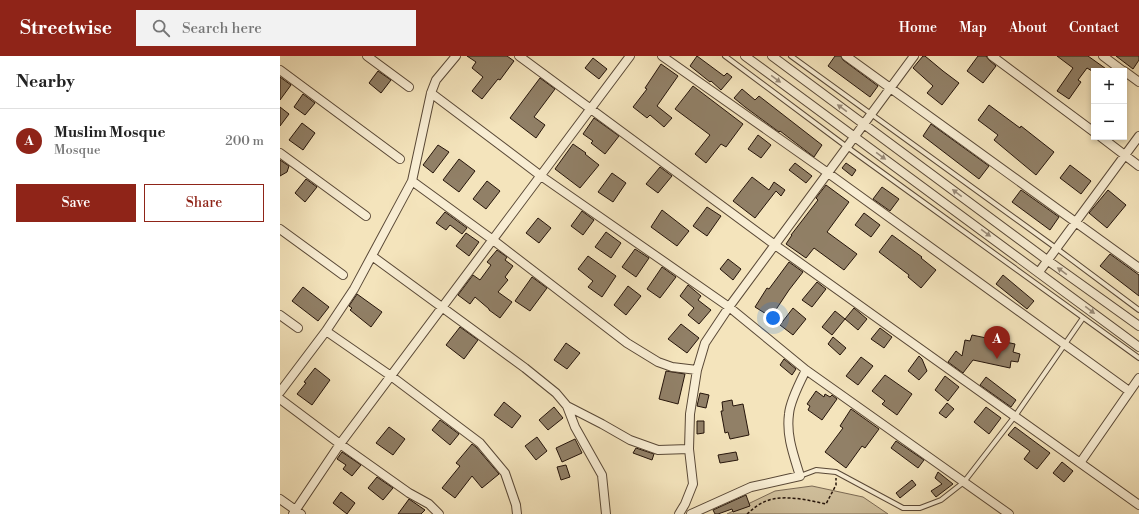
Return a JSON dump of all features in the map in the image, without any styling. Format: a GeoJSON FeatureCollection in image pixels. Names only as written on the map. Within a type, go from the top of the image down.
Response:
{"type":"FeatureCollection","features":[{"type":"Feature","properties":{"kind":"street"},"geometry":{"type":"LineString","coordinates":[[367,56],[409,87]]}},
{"type":"Feature","properties":{"kind":"street"},"geometry":{"type":"LineString","coordinates":[[280,392],[354,289],[412,182],[431,93],[436,80],[456,56]]}},
{"type":"Feature","properties":{"kind":"street"},"geometry":{"type":"LineString","coordinates":[[519,56],[775,245],[1139,505]]}},
{"type":"Feature","properties":{"kind":"street"},"geometry":{"type":"LineString","coordinates":[[280,499],[296,513],[340,444],[630,56]]}},
{"type":"Feature","properties":{"kind":"street"},"geometry":{"type":"LineString","coordinates":[[662,56],[828,173],[1129,391]]}},
{"type":"Feature","properties":{"kind":"street"},"geometry":{"type":"LineString","coordinates":[[745,56],[1139,347]]}},
{"type":"Feature","properties":{"kind":"street"},"geometry":{"type":"LineString","coordinates":[[772,56],[1047,260],[1139,326]]}},
{"type":"Feature","properties":{"kind":"street"},"geometry":{"type":"LineString","coordinates":[[846,56],[1139,268]]}},
{"type":"Feature","properties":{"kind":"street"},"geometry":{"type":"LineString","coordinates":[[679,514],[685,504],[693,484],[689,449],[690,414],[697,370],[704,343],[728,307],[914,56]]}},
{"type":"Feature","properties":{"kind":"street"},"geometry":{"type":"LineString","coordinates":[[992,56],[1091,130]]}},
{"type":"Feature","properties":{"kind":"street"},"geometry":{"type":"LineString","coordinates":[[1103,56],[1120,68]]}},
{"type":"Feature","properties":{"kind":"street"},"geometry":{"type":"LineString","coordinates":[[280,70],[400,159]]}},
{"type":"Feature","properties":{"kind":"street"},"geometry":{"type":"LineString","coordinates":[[1127,73],[1139,82]]}},
{"type":"Feature","properties":{"kind":"street"},"geometry":{"type":"LineString","coordinates":[[431,93],[541,176],[728,307],[806,370],[1009,514]]}},
{"type":"Feature","properties":{"kind":"street"},"geometry":{"type":"LineString","coordinates":[[1039,272],[1139,136]]}},
{"type":"Feature","properties":{"kind":"street"},"geometry":{"type":"LineString","coordinates":[[1105,140],[1139,166]]}},
{"type":"Feature","properties":{"kind":"street"},"geometry":{"type":"LineString","coordinates":[[280,152],[366,216]]}},
{"type":"Feature","properties":{"kind":"street"},"geometry":{"type":"LineString","coordinates":[[412,182],[493,240],[633,347],[658,362],[672,367],[697,370]]}},
{"type":"Feature","properties":{"kind":"street"},"geometry":{"type":"LineString","coordinates":[[280,229],[343,275]]}},
{"type":"Feature","properties":{"kind":"street"},"geometry":{"type":"LineString","coordinates":[[372,256],[525,368],[556,393],[567,406],[575,427],[602,475],[606,514]]}},
{"type":"Feature","properties":{"kind":"street"},"geometry":{"type":"LineString","coordinates":[[280,315],[298,328]]}},
{"type":"Feature","properties":{"kind":"street"},"geometry":{"type":"LineString","coordinates":[[326,330],[392,376],[480,443],[505,473],[516,505],[517,514]]}},
{"type":"Feature","properties":{"kind":"street"},"geometry":{"type":"LineString","coordinates":[[692,514],[751,487],[800,476],[790,442],[789,414],[797,387],[806,370]]}},
{"type":"Feature","properties":{"kind":"street"},"geometry":{"type":"LineString","coordinates":[[1080,463],[1139,378]]}},
{"type":"Feature","properties":{"kind":"street"},"geometry":{"type":"LineString","coordinates":[[280,399],[340,444],[409,492],[429,504],[439,514]]}},
{"type":"Feature","properties":{"kind":"street"},"geometry":{"type":"LineString","coordinates":[[567,406],[630,440],[658,450],[689,449]]}},
{"type":"Feature","properties":{"kind":"lane"},"geometry":{"type":"LineString","coordinates":[[725,56],[847,147],[1139,358]]}},
{"type":"Feature","properties":{"kind":"lane"},"geometry":{"type":"LineString","coordinates":[[791,56],[1139,310]]}},
{"type":"Feature","properties":{"kind":"lane"},"geometry":{"type":"LineString","coordinates":[[800,476],[816,470],[836,472],[903,508],[920,508],[941,500],[964,482],[1015,416],[1083,318]]}},
{"type":"Feature","properties":{"kind":"path"},"geometry":{"type":"LineString","coordinates":[[747,514],[762,502],[781,498],[794,498],[826,504],[836,484],[836,472]]}},
{"type":"Feature","properties":{"kind":"shaded area"},"geometry":{"type":"Polygon","coordinates":[[[812,486],[863,497],[888,514],[727,514],[775,491],[812,486]]]}},
{"type":"Feature","properties":{"kind":"building"},"geometry":{"type":"Polygon","coordinates":[[[467,56],[507,56],[514,61],[500,80],[498,79],[482,99],[472,91],[483,77],[472,68],[476,62],[467,56]]]}},
{"type":"Feature","properties":{"kind":"building"},"geometry":{"type":"Polygon","coordinates":[[[697,56],[724,76],[727,73],[732,77],[721,90],[690,66],[697,56]]]}},
{"type":"Feature","properties":{"kind":"building"},"geometry":{"type":"Polygon","coordinates":[[[835,56],[841,56],[843,60],[878,86],[870,97],[828,66],[835,56]]]}},
{"type":"Feature","properties":{"kind":"building"},"geometry":{"type":"Polygon","coordinates":[[[923,56],[925,56],[959,83],[942,105],[927,93],[933,86],[913,68],[923,56]]]}},
{"type":"Feature","properties":{"kind":"building"},"geometry":{"type":"Polygon","coordinates":[[[978,56],[986,56],[996,66],[983,83],[967,71],[978,56]]]}},
{"type":"Feature","properties":{"kind":"building"},"geometry":{"type":"Polygon","coordinates":[[[1057,56],[1088,56],[1105,68],[1091,68],[1091,70],[1087,68],[1078,80],[1081,82],[1069,99],[1057,91],[1073,68],[1057,56]]]}},
{"type":"Feature","properties":{"kind":"building"},"geometry":{"type":"Polygon","coordinates":[[[1116,56],[1139,56],[1139,60],[1133,69],[1116,56]]]}},
{"type":"Feature","properties":{"kind":"building"},"geometry":{"type":"Polygon","coordinates":[[[593,58],[607,69],[599,79],[585,68],[593,58]]]}},
{"type":"Feature","properties":{"kind":"building"},"geometry":{"type":"Polygon","coordinates":[[[661,64],[678,76],[657,106],[672,118],[664,127],[650,115],[647,118],[633,107],[647,89],[645,88],[661,64]]]}},
{"type":"Feature","properties":{"kind":"building"},"geometry":{"type":"Polygon","coordinates":[[[378,71],[391,80],[381,93],[369,83],[378,71]]]}},
{"type":"Feature","properties":{"kind":"building"},"geometry":{"type":"Polygon","coordinates":[[[280,77],[291,85],[280,100],[280,77]]]}},
{"type":"Feature","properties":{"kind":"building"},"geometry":{"type":"Polygon","coordinates":[[[540,78],[555,89],[534,117],[545,125],[536,138],[510,118],[540,78]]]}},
{"type":"Feature","properties":{"kind":"building"},"geometry":{"type":"Polygon","coordinates":[[[693,86],[743,124],[726,147],[721,144],[706,163],[695,154],[710,135],[675,109],[693,86]]]}},
{"type":"Feature","properties":{"kind":"building"},"geometry":{"type":"Polygon","coordinates":[[[742,89],[755,100],[759,96],[822,145],[814,157],[734,98],[742,89]]]}},
{"type":"Feature","properties":{"kind":"building"},"geometry":{"type":"Polygon","coordinates":[[[303,94],[315,103],[305,115],[294,107],[303,94]]]}},
{"type":"Feature","properties":{"kind":"building"},"geometry":{"type":"Polygon","coordinates":[[[989,105],[1020,128],[1021,126],[1054,152],[1036,175],[994,140],[998,135],[978,120],[989,105]]]}},
{"type":"Feature","properties":{"kind":"building"},"geometry":{"type":"Polygon","coordinates":[[[280,107],[289,114],[280,126],[280,107]]]}},
{"type":"Feature","properties":{"kind":"building"},"geometry":{"type":"Polygon","coordinates":[[[594,118],[619,136],[605,154],[591,143],[593,141],[583,134],[594,118]]]}},
{"type":"Feature","properties":{"kind":"building"},"geometry":{"type":"Polygon","coordinates":[[[302,123],[315,133],[303,150],[289,140],[302,123]]]}},
{"type":"Feature","properties":{"kind":"building"},"geometry":{"type":"Polygon","coordinates":[[[931,124],[989,166],[979,179],[923,136],[931,124]]]}},
{"type":"Feature","properties":{"kind":"building"},"geometry":{"type":"Polygon","coordinates":[[[758,135],[771,145],[761,158],[748,149],[758,135]]]}},
{"type":"Feature","properties":{"kind":"building"},"geometry":{"type":"Polygon","coordinates":[[[573,144],[599,165],[580,188],[555,169],[573,144]]]}},
{"type":"Feature","properties":{"kind":"building"},"geometry":{"type":"Polygon","coordinates":[[[438,145],[449,152],[433,173],[423,165],[438,145]]]}},
{"type":"Feature","properties":{"kind":"building"},"geometry":{"type":"Polygon","coordinates":[[[459,159],[475,171],[459,192],[443,180],[459,159]]]}},
{"type":"Feature","properties":{"kind":"building"},"geometry":{"type":"Polygon","coordinates":[[[280,160],[289,166],[287,172],[280,176],[280,160]]]}},
{"type":"Feature","properties":{"kind":"building"},"geometry":{"type":"Polygon","coordinates":[[[795,163],[812,176],[806,183],[789,170],[795,163]]]}},
{"type":"Feature","properties":{"kind":"building"},"geometry":{"type":"Polygon","coordinates":[[[846,163],[856,170],[852,176],[842,168],[846,163]]]}},
{"type":"Feature","properties":{"kind":"building"},"geometry":{"type":"Polygon","coordinates":[[[1070,165],[1091,181],[1081,194],[1060,178],[1070,165]]]}},
{"type":"Feature","properties":{"kind":"building"},"geometry":{"type":"Polygon","coordinates":[[[660,167],[672,176],[658,193],[646,184],[660,167]]]}},
{"type":"Feature","properties":{"kind":"building"},"geometry":{"type":"Polygon","coordinates":[[[612,173],[626,183],[613,202],[598,192],[612,173]]]}},
{"type":"Feature","properties":{"kind":"building"},"geometry":{"type":"Polygon","coordinates":[[[752,177],[769,190],[774,182],[785,190],[781,196],[776,191],[755,218],[733,201],[752,177]]]}},
{"type":"Feature","properties":{"kind":"building"},"geometry":{"type":"Polygon","coordinates":[[[306,179],[317,187],[305,202],[295,193],[306,179]]]}},
{"type":"Feature","properties":{"kind":"building"},"geometry":{"type":"Polygon","coordinates":[[[487,181],[500,191],[486,209],[473,199],[487,181]]]}},
{"type":"Feature","properties":{"kind":"building"},"geometry":{"type":"Polygon","coordinates":[[[826,185],[849,202],[827,232],[857,254],[844,270],[814,248],[806,258],[786,244],[791,235],[818,200],[816,198],[826,185]]]}},
{"type":"Feature","properties":{"kind":"building"},"geometry":{"type":"Polygon","coordinates":[[[882,187],[899,199],[890,211],[873,199],[882,187]]]}},
{"type":"Feature","properties":{"kind":"building"},"geometry":{"type":"Polygon","coordinates":[[[1021,190],[1059,217],[1050,230],[1012,202],[1021,190]]]}},
{"type":"Feature","properties":{"kind":"building"},"geometry":{"type":"Polygon","coordinates":[[[1108,190],[1126,205],[1107,228],[1089,213],[1108,190]]]}},
{"type":"Feature","properties":{"kind":"building"},"geometry":{"type":"Polygon","coordinates":[[[707,207],[721,216],[707,236],[693,226],[707,207]]]}},
{"type":"Feature","properties":{"kind":"building"},"geometry":{"type":"Polygon","coordinates":[[[662,210],[689,231],[677,246],[651,227],[662,210]]]}},
{"type":"Feature","properties":{"kind":"building"},"geometry":{"type":"Polygon","coordinates":[[[582,211],[594,220],[583,235],[571,226],[582,211]]]}},
{"type":"Feature","properties":{"kind":"building"},"geometry":{"type":"Polygon","coordinates":[[[445,212],[467,228],[462,234],[450,225],[446,230],[436,223],[445,212]]]}},
{"type":"Feature","properties":{"kind":"building"},"geometry":{"type":"Polygon","coordinates":[[[864,213],[880,225],[871,237],[855,225],[864,213]]]}},
{"type":"Feature","properties":{"kind":"building"},"geometry":{"type":"Polygon","coordinates":[[[538,218],[551,228],[539,243],[526,233],[538,218]]]}},
{"type":"Feature","properties":{"kind":"building"},"geometry":{"type":"Polygon","coordinates":[[[606,232],[621,243],[611,258],[595,247],[606,232]]]}},
{"type":"Feature","properties":{"kind":"building"},"geometry":{"type":"Polygon","coordinates":[[[466,233],[479,242],[469,256],[456,246],[466,233]]]}},
{"type":"Feature","properties":{"kind":"building"},"geometry":{"type":"Polygon","coordinates":[[[892,235],[922,257],[921,258],[936,270],[921,288],[908,277],[909,275],[879,252],[892,235]]]}},
{"type":"Feature","properties":{"kind":"building"},"geometry":{"type":"Polygon","coordinates":[[[635,249],[649,258],[636,277],[622,267],[635,249]]]}},
{"type":"Feature","properties":{"kind":"building"},"geometry":{"type":"Polygon","coordinates":[[[497,250],[507,257],[505,260],[513,266],[505,277],[508,280],[498,292],[512,302],[500,318],[475,297],[470,304],[458,295],[473,275],[480,280],[491,265],[487,262],[497,250]]]}},
{"type":"Feature","properties":{"kind":"building"},"geometry":{"type":"Polygon","coordinates":[[[1110,254],[1139,275],[1139,296],[1100,266],[1110,254]]]}},
{"type":"Feature","properties":{"kind":"building"},"geometry":{"type":"Polygon","coordinates":[[[588,256],[616,276],[602,297],[588,287],[593,281],[578,269],[588,256]]]}},
{"type":"Feature","properties":{"kind":"building"},"geometry":{"type":"Polygon","coordinates":[[[728,259],[741,269],[733,280],[720,269],[728,259]]]}},
{"type":"Feature","properties":{"kind":"building"},"geometry":{"type":"Polygon","coordinates":[[[789,262],[803,272],[771,317],[755,307],[767,288],[769,289],[789,262]]]}},
{"type":"Feature","properties":{"kind":"building"},"geometry":{"type":"Polygon","coordinates":[[[662,267],[676,277],[660,298],[647,289],[662,267]]]}},
{"type":"Feature","properties":{"kind":"building"},"geometry":{"type":"Polygon","coordinates":[[[1003,275],[1034,301],[1027,309],[996,284],[1003,275]]]}},
{"type":"Feature","properties":{"kind":"building"},"geometry":{"type":"Polygon","coordinates":[[[532,277],[547,288],[530,311],[515,301],[532,277]]]}},
{"type":"Feature","properties":{"kind":"building"},"geometry":{"type":"Polygon","coordinates":[[[817,282],[826,289],[812,307],[802,300],[817,282]]]}},
{"type":"Feature","properties":{"kind":"building"},"geometry":{"type":"Polygon","coordinates":[[[688,285],[701,296],[698,300],[711,310],[699,324],[688,315],[694,308],[680,296],[688,285]]]}},
{"type":"Feature","properties":{"kind":"building"},"geometry":{"type":"Polygon","coordinates":[[[628,286],[641,296],[626,315],[614,305],[628,286]]]}},
{"type":"Feature","properties":{"kind":"building"},"geometry":{"type":"Polygon","coordinates":[[[303,287],[329,307],[318,321],[292,301],[303,287]]]}},
{"type":"Feature","properties":{"kind":"building"},"geometry":{"type":"Polygon","coordinates":[[[357,294],[382,312],[371,327],[350,310],[352,308],[349,306],[357,294]]]}},
{"type":"Feature","properties":{"kind":"building"},"geometry":{"type":"Polygon","coordinates":[[[793,308],[806,319],[793,335],[780,325],[793,308]]]}},
{"type":"Feature","properties":{"kind":"building"},"geometry":{"type":"Polygon","coordinates":[[[854,308],[867,319],[858,330],[845,319],[854,308]]]}},
{"type":"Feature","properties":{"kind":"building"},"geometry":{"type":"Polygon","coordinates":[[[835,311],[845,319],[832,335],[822,327],[835,311]]]}},
{"type":"Feature","properties":{"kind":"building"},"geometry":{"type":"Polygon","coordinates":[[[681,324],[699,338],[687,353],[668,339],[681,324]]]}},
{"type":"Feature","properties":{"kind":"building"},"geometry":{"type":"Polygon","coordinates":[[[460,327],[478,340],[464,359],[446,345],[460,327]]]}},
{"type":"Feature","properties":{"kind":"building"},"geometry":{"type":"Polygon","coordinates":[[[880,328],[892,337],[884,348],[871,339],[880,328]]]}},
{"type":"Feature","properties":{"kind":"building"},"geometry":{"type":"Polygon","coordinates":[[[972,335],[1015,344],[1013,352],[1020,354],[1018,362],[1011,361],[1010,368],[973,360],[963,373],[948,362],[956,351],[962,356],[965,340],[970,341],[972,335]]]}},
{"type":"Feature","properties":{"kind":"building"},"geometry":{"type":"Polygon","coordinates":[[[833,337],[846,348],[840,355],[828,344],[833,337]]]}},
{"type":"Feature","properties":{"kind":"building"},"geometry":{"type":"Polygon","coordinates":[[[566,343],[580,353],[567,369],[554,360],[566,343]]]}},
{"type":"Feature","properties":{"kind":"building"},"geometry":{"type":"Polygon","coordinates":[[[919,356],[922,359],[927,371],[919,380],[908,371],[919,356]]]}},
{"type":"Feature","properties":{"kind":"building"},"geometry":{"type":"Polygon","coordinates":[[[861,357],[873,366],[858,385],[846,376],[861,357]]]}},
{"type":"Feature","properties":{"kind":"building"},"geometry":{"type":"Polygon","coordinates":[[[784,359],[796,369],[792,375],[780,365],[784,359]]]}},
{"type":"Feature","properties":{"kind":"building"},"geometry":{"type":"Polygon","coordinates":[[[315,368],[330,380],[312,405],[297,394],[315,368]]]}},
{"type":"Feature","properties":{"kind":"building"},"geometry":{"type":"Polygon","coordinates":[[[666,371],[685,374],[678,404],[659,399],[666,371]]]}},
{"type":"Feature","properties":{"kind":"building"},"geometry":{"type":"Polygon","coordinates":[[[885,375],[912,394],[897,415],[882,404],[885,401],[872,391],[885,375]]]}},
{"type":"Feature","properties":{"kind":"building"},"geometry":{"type":"Polygon","coordinates":[[[945,376],[959,387],[948,401],[935,390],[945,376]]]}},
{"type":"Feature","properties":{"kind":"building"},"geometry":{"type":"Polygon","coordinates":[[[986,377],[1016,400],[1011,407],[980,385],[986,377]]]}},
{"type":"Feature","properties":{"kind":"building"},"geometry":{"type":"Polygon","coordinates":[[[816,391],[824,397],[825,394],[830,397],[832,395],[837,399],[822,420],[808,410],[810,406],[807,404],[816,391]]]}},
{"type":"Feature","properties":{"kind":"building"},"geometry":{"type":"Polygon","coordinates":[[[700,393],[709,395],[706,408],[697,406],[700,393]]]}},
{"type":"Feature","properties":{"kind":"building"},"geometry":{"type":"Polygon","coordinates":[[[732,400],[733,406],[743,404],[749,435],[730,439],[728,432],[725,433],[721,411],[723,411],[722,402],[732,400]]]}},
{"type":"Feature","properties":{"kind":"building"},"geometry":{"type":"Polygon","coordinates":[[[504,402],[521,416],[512,428],[494,415],[504,402]]]}},
{"type":"Feature","properties":{"kind":"building"},"geometry":{"type":"Polygon","coordinates":[[[947,403],[954,409],[946,418],[939,413],[947,403]]]}},
{"type":"Feature","properties":{"kind":"building"},"geometry":{"type":"Polygon","coordinates":[[[554,407],[563,418],[548,430],[539,420],[554,407]]]}},
{"type":"Feature","properties":{"kind":"building"},"geometry":{"type":"Polygon","coordinates":[[[986,407],[1001,418],[989,434],[974,422],[986,407]]]}},
{"type":"Feature","properties":{"kind":"building"},"geometry":{"type":"Polygon","coordinates":[[[851,409],[879,429],[865,448],[862,446],[846,468],[825,452],[843,428],[840,426],[851,409]]]}},
{"type":"Feature","properties":{"kind":"building"},"geometry":{"type":"Polygon","coordinates":[[[440,420],[459,434],[450,445],[432,430],[440,420]]]}},
{"type":"Feature","properties":{"kind":"building"},"geometry":{"type":"Polygon","coordinates":[[[697,421],[704,421],[704,433],[697,434],[697,421]]]}},
{"type":"Feature","properties":{"kind":"building"},"geometry":{"type":"Polygon","coordinates":[[[389,427],[405,439],[393,455],[376,443],[389,427]]]}},
{"type":"Feature","properties":{"kind":"building"},"geometry":{"type":"Polygon","coordinates":[[[1015,427],[1050,453],[1037,469],[1024,459],[1030,451],[1008,435],[1015,427]]]}},
{"type":"Feature","properties":{"kind":"building"},"geometry":{"type":"Polygon","coordinates":[[[537,437],[547,451],[536,460],[525,446],[537,437]]]}},
{"type":"Feature","properties":{"kind":"building"},"geometry":{"type":"Polygon","coordinates":[[[575,439],[582,453],[562,462],[556,448],[575,439]]]}},
{"type":"Feature","properties":{"kind":"building"},"geometry":{"type":"Polygon","coordinates":[[[896,441],[924,460],[918,468],[891,448],[896,441]]]}},
{"type":"Feature","properties":{"kind":"building"},"geometry":{"type":"Polygon","coordinates":[[[472,444],[499,474],[482,488],[472,476],[455,498],[442,488],[460,466],[456,463],[472,444]]]}},
{"type":"Feature","properties":{"kind":"building"},"geometry":{"type":"Polygon","coordinates":[[[636,448],[654,454],[652,460],[633,453],[636,448]]]}},
{"type":"Feature","properties":{"kind":"building"},"geometry":{"type":"Polygon","coordinates":[[[342,452],[361,465],[352,476],[343,469],[346,465],[337,459],[342,452]]]}},
{"type":"Feature","properties":{"kind":"building"},"geometry":{"type":"Polygon","coordinates":[[[736,452],[738,460],[720,463],[718,455],[736,452]]]}},
{"type":"Feature","properties":{"kind":"building"},"geometry":{"type":"Polygon","coordinates":[[[1062,462],[1073,471],[1064,482],[1053,473],[1062,462]]]}},
{"type":"Feature","properties":{"kind":"building"},"geometry":{"type":"Polygon","coordinates":[[[566,465],[570,477],[561,480],[557,467],[566,465]]]}},
{"type":"Feature","properties":{"kind":"building"},"geometry":{"type":"Polygon","coordinates":[[[938,472],[953,484],[936,497],[931,491],[942,484],[935,478],[938,472]]]}},
{"type":"Feature","properties":{"kind":"building"},"geometry":{"type":"Polygon","coordinates":[[[377,477],[393,488],[383,500],[368,488],[377,477]]]}},
{"type":"Feature","properties":{"kind":"building"},"geometry":{"type":"Polygon","coordinates":[[[912,480],[916,485],[900,498],[896,493],[912,480]]]}},
{"type":"Feature","properties":{"kind":"building"},"geometry":{"type":"Polygon","coordinates":[[[341,492],[355,503],[347,514],[333,503],[341,492]]]}},
{"type":"Feature","properties":{"kind":"building"},"geometry":{"type":"Polygon","coordinates":[[[746,495],[750,506],[733,512],[732,509],[715,514],[713,510],[746,495]]]}},
{"type":"Feature","properties":{"kind":"building"},"geometry":{"type":"Polygon","coordinates":[[[409,499],[425,510],[421,514],[398,514],[409,499]]]}},
{"type":"Feature","properties":{"kind":"place","name":"Muslim Mosque"},"geometry":{"type":"Point","coordinates":[997,359]}}]}
